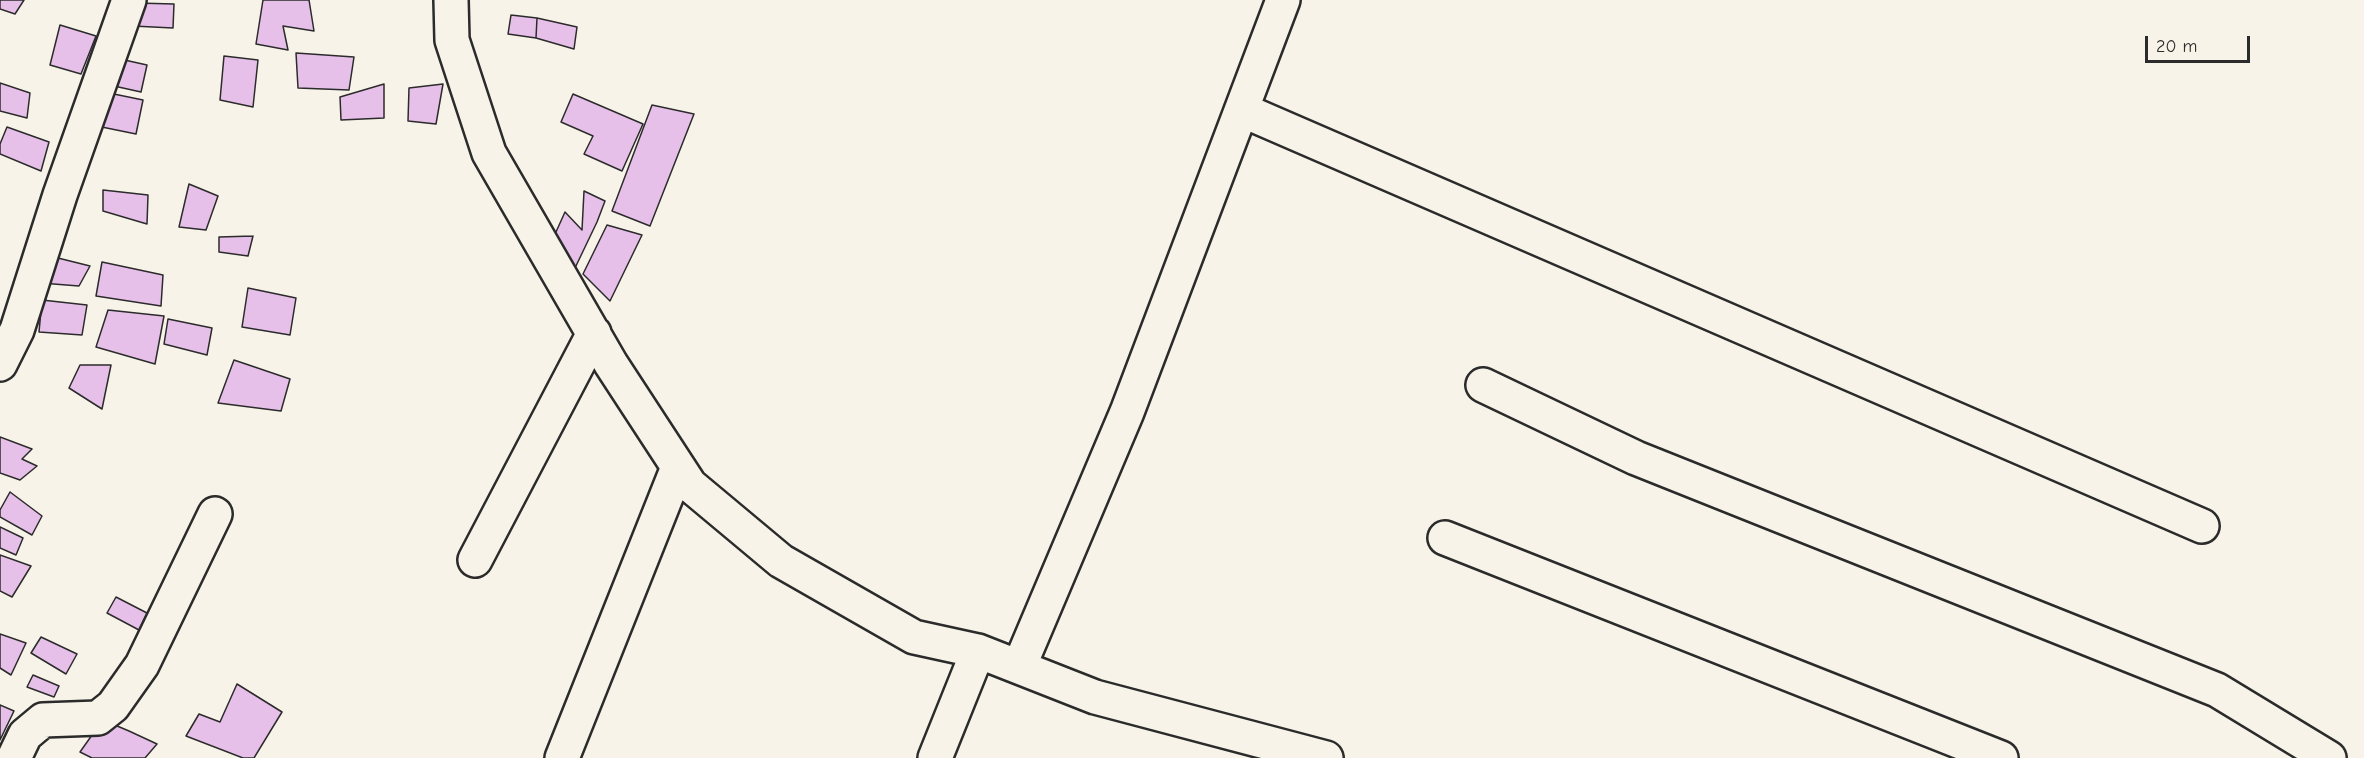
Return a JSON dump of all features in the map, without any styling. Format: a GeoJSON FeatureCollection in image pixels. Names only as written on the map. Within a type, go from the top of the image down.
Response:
{"type":"FeatureCollection","features":[{"type":"Feature","properties":{"kind":"street"},"geometry":{"type":"LineString","coordinates":[[0,364],[17,330],[60,195],[129,0]]}},
{"type":"Feature","properties":{"kind":"street"},"geometry":{"type":"LineString","coordinates":[[451,0],[452,40],[489,153],[611,364],[690,485],[781,561],[914,637],[978,651],[1095,697],[1326,758]]}},
{"type":"Feature","properties":{"kind":"street"},"geometry":{"type":"LineString","coordinates":[[1019,667],[1127,412],[1283,0]]}},
{"type":"Feature","properties":{"kind":"street"},"geometry":{"type":"LineString","coordinates":[[1242,110],[2202,526]]}},
{"type":"Feature","properties":{"kind":"street"},"geometry":{"type":"LineString","coordinates":[[475,561],[594,333]]}},
{"type":"Feature","properties":{"kind":"street"},"geometry":{"type":"LineString","coordinates":[[1483,385],[1636,458],[2217,690],[2329,758]]}},
{"type":"Feature","properties":{"kind":"street"},"geometry":{"type":"LineString","coordinates":[[562,758],[678,467]]}},
{"type":"Feature","properties":{"kind":"street"},"geometry":{"type":"LineString","coordinates":[[14,758],[25,735],[43,720],[98,718],[113,705],[142,665],[215,514]]}},
{"type":"Feature","properties":{"kind":"street"},"geometry":{"type":"LineString","coordinates":[[1445,538],[2001,758]]}},
{"type":"Feature","properties":{"kind":"street"},"geometry":{"type":"LineString","coordinates":[[935,758],[978,651]]}},
{"type":"Feature","properties":{"kind":"building"},"geometry":{"type":"Polygon","coordinates":[[[0,0],[24,0],[15,14],[0,9],[0,0]]]}},
{"type":"Feature","properties":{"kind":"building"},"geometry":{"type":"Polygon","coordinates":[[[263,0],[309,0],[314,31],[283,26],[288,50],[256,44],[263,0]]]}},
{"type":"Feature","properties":{"kind":"building"},"geometry":{"type":"Polygon","coordinates":[[[136,3],[174,4],[173,28],[133,26],[136,3]]]}},
{"type":"Feature","properties":{"kind":"building"},"geometry":{"type":"Polygon","coordinates":[[[511,15],[537,18],[536,38],[508,34],[511,15]]]}},
{"type":"Feature","properties":{"kind":"building"},"geometry":{"type":"Polygon","coordinates":[[[537,18],[577,27],[574,49],[536,38],[537,18]]]}},
{"type":"Feature","properties":{"kind":"building"},"geometry":{"type":"Polygon","coordinates":[[[60,25],[96,36],[81,74],[50,65],[60,25]]]}},
{"type":"Feature","properties":{"kind":"building"},"geometry":{"type":"Polygon","coordinates":[[[296,53],[354,57],[349,90],[298,88],[296,53]]]}},
{"type":"Feature","properties":{"kind":"building"},"geometry":{"type":"Polygon","coordinates":[[[224,56],[258,60],[253,107],[220,100],[224,56]]]}},
{"type":"Feature","properties":{"kind":"building"},"geometry":{"type":"Polygon","coordinates":[[[111,57],[147,65],[141,92],[105,84],[111,57]]]}},
{"type":"Feature","properties":{"kind":"building"},"geometry":{"type":"Polygon","coordinates":[[[0,83],[30,93],[27,118],[0,111],[0,83]]]}},
{"type":"Feature","properties":{"kind":"building"},"geometry":{"type":"Polygon","coordinates":[[[384,84],[384,118],[341,120],[340,97],[384,84]]]}},
{"type":"Feature","properties":{"kind":"building"},"geometry":{"type":"Polygon","coordinates":[[[443,84],[436,124],[408,121],[409,88],[443,84]]]}},
{"type":"Feature","properties":{"kind":"building"},"geometry":{"type":"Polygon","coordinates":[[[109,93],[143,100],[136,134],[92,125],[109,93]]]}},
{"type":"Feature","properties":{"kind":"building"},"geometry":{"type":"Polygon","coordinates":[[[573,94],[643,124],[622,171],[584,154],[593,136],[561,122],[573,94]]]}},
{"type":"Feature","properties":{"kind":"building"},"geometry":{"type":"Polygon","coordinates":[[[652,105],[694,114],[650,226],[612,211],[652,105]]]}},
{"type":"Feature","properties":{"kind":"building"},"geometry":{"type":"Polygon","coordinates":[[[7,127],[49,142],[41,171],[0,154],[0,144],[7,127]]]}},
{"type":"Feature","properties":{"kind":"building"},"geometry":{"type":"Polygon","coordinates":[[[189,184],[218,196],[206,230],[179,227],[189,184]]]}},
{"type":"Feature","properties":{"kind":"building"},"geometry":{"type":"Polygon","coordinates":[[[103,190],[148,195],[147,224],[103,211],[103,190]]]}},
{"type":"Feature","properties":{"kind":"building"},"geometry":{"type":"Polygon","coordinates":[[[584,191],[605,201],[575,268],[551,243],[565,212],[582,230],[584,191]]]}},
{"type":"Feature","properties":{"kind":"building"},"geometry":{"type":"Polygon","coordinates":[[[607,225],[642,235],[610,301],[583,274],[607,225]]]}},
{"type":"Feature","properties":{"kind":"building"},"geometry":{"type":"Polygon","coordinates":[[[253,236],[248,256],[219,252],[219,237],[253,236]]]}},
{"type":"Feature","properties":{"kind":"building"},"geometry":{"type":"Polygon","coordinates":[[[50,256],[90,266],[79,286],[41,283],[50,256]]]}},
{"type":"Feature","properties":{"kind":"building"},"geometry":{"type":"Polygon","coordinates":[[[102,262],[163,275],[161,306],[96,296],[102,262]]]}},
{"type":"Feature","properties":{"kind":"building"},"geometry":{"type":"Polygon","coordinates":[[[248,288],[296,298],[290,335],[242,327],[248,288]]]}},
{"type":"Feature","properties":{"kind":"building"},"geometry":{"type":"Polygon","coordinates":[[[42,300],[87,305],[82,335],[39,332],[42,300]]]}},
{"type":"Feature","properties":{"kind":"building"},"geometry":{"type":"Polygon","coordinates":[[[108,310],[164,316],[155,364],[96,347],[108,310]]]}},
{"type":"Feature","properties":{"kind":"building"},"geometry":{"type":"Polygon","coordinates":[[[168,319],[212,328],[207,355],[164,344],[168,319]]]}},
{"type":"Feature","properties":{"kind":"building"},"geometry":{"type":"Polygon","coordinates":[[[234,360],[290,379],[281,411],[218,403],[234,360]]]}},
{"type":"Feature","properties":{"kind":"building"},"geometry":{"type":"Polygon","coordinates":[[[80,365],[111,365],[102,409],[69,388],[80,365]]]}},
{"type":"Feature","properties":{"kind":"building"},"geometry":{"type":"Polygon","coordinates":[[[0,437],[32,449],[22,459],[37,466],[20,480],[0,473],[0,437]]]}},
{"type":"Feature","properties":{"kind":"building"},"geometry":{"type":"Polygon","coordinates":[[[10,492],[42,516],[32,535],[0,517],[0,510],[10,492]]]}},
{"type":"Feature","properties":{"kind":"building"},"geometry":{"type":"Polygon","coordinates":[[[0,527],[23,538],[16,555],[0,548],[0,527]]]}},
{"type":"Feature","properties":{"kind":"building"},"geometry":{"type":"Polygon","coordinates":[[[0,555],[31,566],[12,597],[0,591],[0,555]]]}},
{"type":"Feature","properties":{"kind":"building"},"geometry":{"type":"Polygon","coordinates":[[[116,597],[147,613],[139,630],[107,613],[116,597]]]}},
{"type":"Feature","properties":{"kind":"building"},"geometry":{"type":"Polygon","coordinates":[[[0,634],[26,643],[11,675],[0,668],[0,634]]]}},
{"type":"Feature","properties":{"kind":"building"},"geometry":{"type":"Polygon","coordinates":[[[41,637],[77,654],[66,674],[31,653],[41,637]]]}},
{"type":"Feature","properties":{"kind":"building"},"geometry":{"type":"Polygon","coordinates":[[[33,675],[59,686],[54,697],[27,687],[33,675]]]}},
{"type":"Feature","properties":{"kind":"building"},"geometry":{"type":"Polygon","coordinates":[[[237,684],[282,712],[254,758],[243,758],[186,736],[199,714],[220,722],[237,684]]]}},
{"type":"Feature","properties":{"kind":"building"},"geometry":{"type":"Polygon","coordinates":[[[0,705],[14,711],[0,740],[0,705]]]}},
{"type":"Feature","properties":{"kind":"building"},"geometry":{"type":"Polygon","coordinates":[[[110,723],[157,744],[145,758],[92,758],[80,752],[97,728],[110,723]]]}}]}
